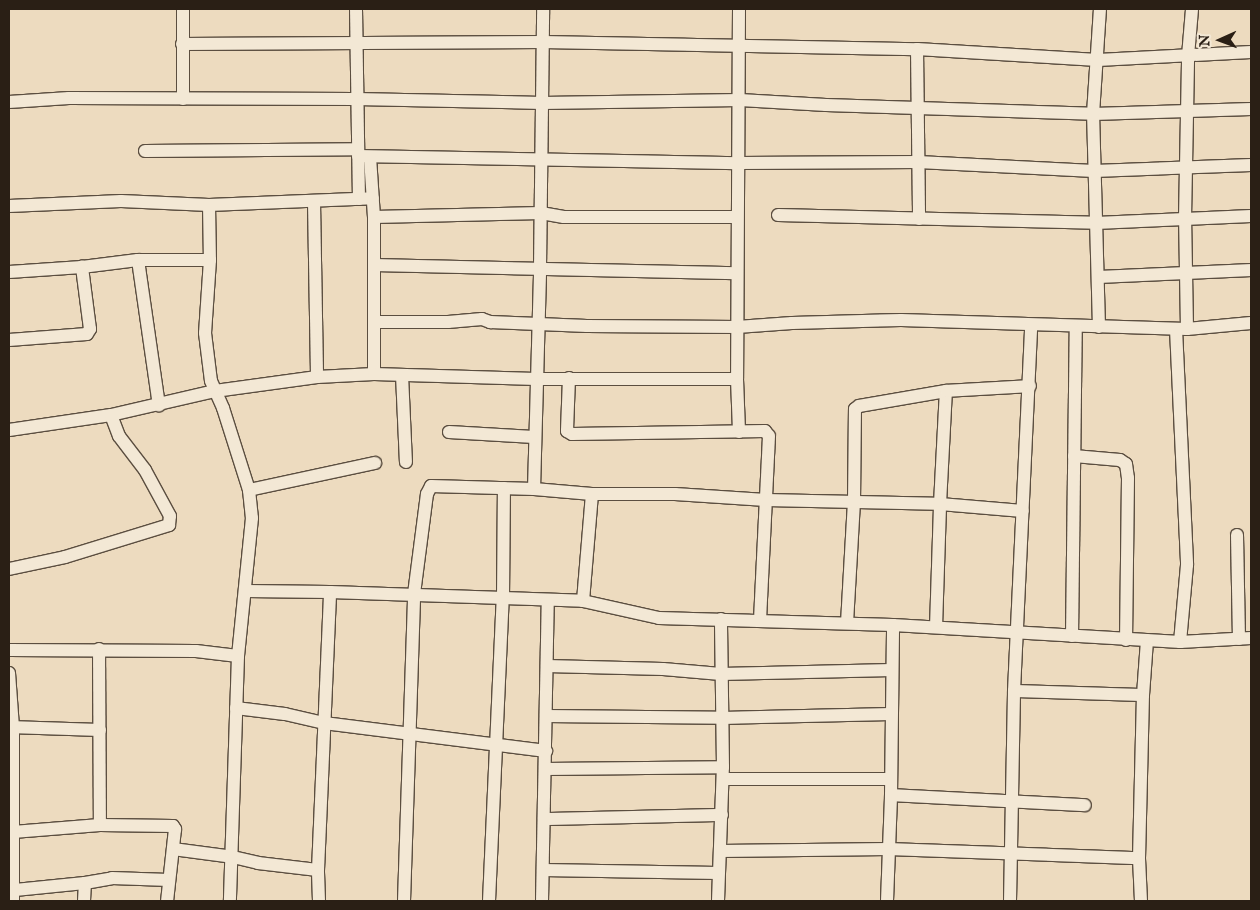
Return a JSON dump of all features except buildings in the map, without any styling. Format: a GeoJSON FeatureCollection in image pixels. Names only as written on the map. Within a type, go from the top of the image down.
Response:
{"type":"FeatureCollection","features":[{"type":"Feature","properties":{"kind":"street"},"geometry":{"type":"LineString","coordinates":[[183,9],[183,99]]}},
{"type":"Feature","properties":{"kind":"street"},"geometry":{"type":"LineString","coordinates":[[356,9],[356,99],[362,154],[373,198],[374,217],[374,374]]}},
{"type":"Feature","properties":{"kind":"street"},"geometry":{"type":"LineString","coordinates":[[534,489],[540,268],[543,9]]}},
{"type":"Feature","properties":{"kind":"street"},"geometry":{"type":"LineString","coordinates":[[739,9],[740,100],[737,217],[737,379],[739,432]]}},
{"type":"Feature","properties":{"kind":"street"},"geometry":{"type":"LineString","coordinates":[[1100,9],[1093,114],[1100,327]]}},
{"type":"Feature","properties":{"kind":"street"},"geometry":{"type":"LineString","coordinates":[[1180,642],[1187,565],[1182,329],[1186,273],[1185,218],[1188,56],[1192,9]]}},
{"type":"Feature","properties":{"kind":"street"},"geometry":{"type":"LineString","coordinates":[[182,44],[543,42],[917,49],[1098,60],[1251,52]]}},
{"type":"Feature","properties":{"kind":"street"},"geometry":{"type":"LineString","coordinates":[[917,49],[919,219]]}},
{"type":"Feature","properties":{"kind":"street"},"geometry":{"type":"LineString","coordinates":[[9,102],[69,98],[356,99],[542,103],[740,100],[826,105],[1093,114],[1251,109]]}},
{"type":"Feature","properties":{"kind":"street"},"geometry":{"type":"LineString","coordinates":[[145,151],[738,163],[918,162],[1094,171],[1251,165]]}},
{"type":"Feature","properties":{"kind":"street"},"geometry":{"type":"LineString","coordinates":[[360,199],[362,154]]}},
{"type":"Feature","properties":{"kind":"street"},"geometry":{"type":"LineString","coordinates":[[9,206],[120,201],[209,205],[373,198]]}},
{"type":"Feature","properties":{"kind":"street"},"geometry":{"type":"LineString","coordinates":[[314,202],[317,377]]}},
{"type":"Feature","properties":{"kind":"street"},"geometry":{"type":"LineString","coordinates":[[209,205],[210,260],[205,333],[211,381],[223,408],[249,490],[252,518],[238,656],[233,857],[230,901]]}},
{"type":"Feature","properties":{"kind":"street"},"geometry":{"type":"LineString","coordinates":[[374,217],[541,213],[564,217],[737,217]]}},
{"type":"Feature","properties":{"kind":"street"},"geometry":{"type":"LineString","coordinates":[[778,215],[1096,223],[1251,216]]}},
{"type":"Feature","properties":{"kind":"street"},"geometry":{"type":"LineString","coordinates":[[9,272],[82,268],[138,260],[210,260]]}},
{"type":"Feature","properties":{"kind":"street"},"geometry":{"type":"LineString","coordinates":[[138,260],[159,405]]}},
{"type":"Feature","properties":{"kind":"street"},"geometry":{"type":"LineString","coordinates":[[374,265],[737,273]]}},
{"type":"Feature","properties":{"kind":"street"},"geometry":{"type":"LineString","coordinates":[[9,340],[87,334],[90,330],[82,268]]}},
{"type":"Feature","properties":{"kind":"street"},"geometry":{"type":"LineString","coordinates":[[1099,276],[1251,270]]}},
{"type":"Feature","properties":{"kind":"street"},"geometry":{"type":"LineString","coordinates":[[374,322],[482,320],[538,324],[737,327],[792,323],[901,320],[1032,326],[1182,329],[1251,323]]}},
{"type":"Feature","properties":{"kind":"street"},"geometry":{"type":"LineString","coordinates":[[1010,901],[1010,800],[1016,631],[1032,326]]}},
{"type":"Feature","properties":{"kind":"street"},"geometry":{"type":"LineString","coordinates":[[1072,636],[1076,327]]}},
{"type":"Feature","properties":{"kind":"street"},"geometry":{"type":"LineString","coordinates":[[9,430],[111,415],[215,391],[317,377],[374,374],[536,379],[737,379]]}},
{"type":"Feature","properties":{"kind":"street"},"geometry":{"type":"LineString","coordinates":[[402,375],[406,462]]}},
{"type":"Feature","properties":{"kind":"street"},"geometry":{"type":"LineString","coordinates":[[569,378],[567,432],[572,434],[764,431],[769,436],[760,620]]}},
{"type":"Feature","properties":{"kind":"street"},"geometry":{"type":"LineString","coordinates":[[847,623],[854,502],[855,409],[859,406],[946,391],[1030,386]]}},
{"type":"Feature","properties":{"kind":"street"},"geometry":{"type":"LineString","coordinates":[[936,627],[946,391]]}},
{"type":"Feature","properties":{"kind":"street"},"geometry":{"type":"LineString","coordinates":[[9,568],[65,557],[169,525],[170,516],[145,470],[119,436],[111,415]]}},
{"type":"Feature","properties":{"kind":"street"},"geometry":{"type":"LineString","coordinates":[[449,432],[534,437]]}},
{"type":"Feature","properties":{"kind":"street"},"geometry":{"type":"LineString","coordinates":[[1074,456],[1120,460],[1126,464],[1128,478],[1126,640]]}},
{"type":"Feature","properties":{"kind":"street"},"geometry":{"type":"LineString","coordinates":[[249,490],[374,464]]}},
{"type":"Feature","properties":{"kind":"street"},"geometry":{"type":"LineString","coordinates":[[404,901],[414,594],[427,494],[431,486],[534,489],[592,494],[675,494],[766,500],[940,504],[1023,511]]}},
{"type":"Feature","properties":{"kind":"street"},"geometry":{"type":"LineString","coordinates":[[489,901],[502,598],[504,488]]}},
{"type":"Feature","properties":{"kind":"street"},"geometry":{"type":"LineString","coordinates":[[583,602],[592,494]]}},
{"type":"Feature","properties":{"kind":"street"},"geometry":{"type":"LineString","coordinates":[[246,591],[414,594],[548,600],[583,602],[659,618],[893,625],[1180,642],[1245,638],[1237,535]]}},
{"type":"Feature","properties":{"kind":"street"},"geometry":{"type":"LineString","coordinates":[[320,901],[318,870],[330,592]]}},
{"type":"Feature","properties":{"kind":"street"},"geometry":{"type":"LineString","coordinates":[[542,901],[548,600]]}},
{"type":"Feature","properties":{"kind":"street"},"geometry":{"type":"LineString","coordinates":[[718,901],[723,773],[722,619]]}},
{"type":"Feature","properties":{"kind":"street"},"geometry":{"type":"LineString","coordinates":[[887,901],[891,795],[893,625]]}},
{"type":"Feature","properties":{"kind":"street"},"geometry":{"type":"LineString","coordinates":[[1141,901],[1139,858],[1143,695],[1147,640]]}},
{"type":"Feature","properties":{"kind":"street"},"geometry":{"type":"LineString","coordinates":[[99,649],[100,825]]}},
{"type":"Feature","properties":{"kind":"street"},"geometry":{"type":"LineString","coordinates":[[9,650],[196,651],[238,656]]}},
{"type":"Feature","properties":{"kind":"street"},"geometry":{"type":"LineString","coordinates":[[547,666],[663,669],[721,674],[892,670]]}},
{"type":"Feature","properties":{"kind":"street"},"geometry":{"type":"LineString","coordinates":[[9,673],[14,895],[119,878],[169,880]]}},
{"type":"Feature","properties":{"kind":"street"},"geometry":{"type":"LineString","coordinates":[[1014,691],[1143,695]]}},
{"type":"Feature","properties":{"kind":"street"},"geometry":{"type":"LineString","coordinates":[[236,708],[285,714],[324,723],[496,743],[546,751]]}},
{"type":"Feature","properties":{"kind":"street"},"geometry":{"type":"LineString","coordinates":[[546,716],[723,718],[891,714]]}},
{"type":"Feature","properties":{"kind":"street"},"geometry":{"type":"LineString","coordinates":[[11,727],[100,730]]}},
{"type":"Feature","properties":{"kind":"street"},"geometry":{"type":"LineString","coordinates":[[545,768],[891,779]]}},
{"type":"Feature","properties":{"kind":"street"},"geometry":{"type":"LineString","coordinates":[[891,795],[1085,805]]}},
{"type":"Feature","properties":{"kind":"street"},"geometry":{"type":"LineString","coordinates":[[544,819],[722,815]]}},
{"type":"Feature","properties":{"kind":"street"},"geometry":{"type":"LineString","coordinates":[[12,840],[100,825],[173,826],[175,829],[167,901]]}},
{"type":"Feature","properties":{"kind":"street"},"geometry":{"type":"LineString","coordinates":[[172,849],[233,857],[258,863],[318,870]]}},
{"type":"Feature","properties":{"kind":"street"},"geometry":{"type":"LineString","coordinates":[[720,851],[888,849],[1139,858]]}},
{"type":"Feature","properties":{"kind":"street"},"geometry":{"type":"LineString","coordinates":[[543,870],[718,873]]}},
{"type":"Feature","properties":{"kind":"street"},"geometry":{"type":"LineString","coordinates":[[84,901],[85,883]]}}]}
